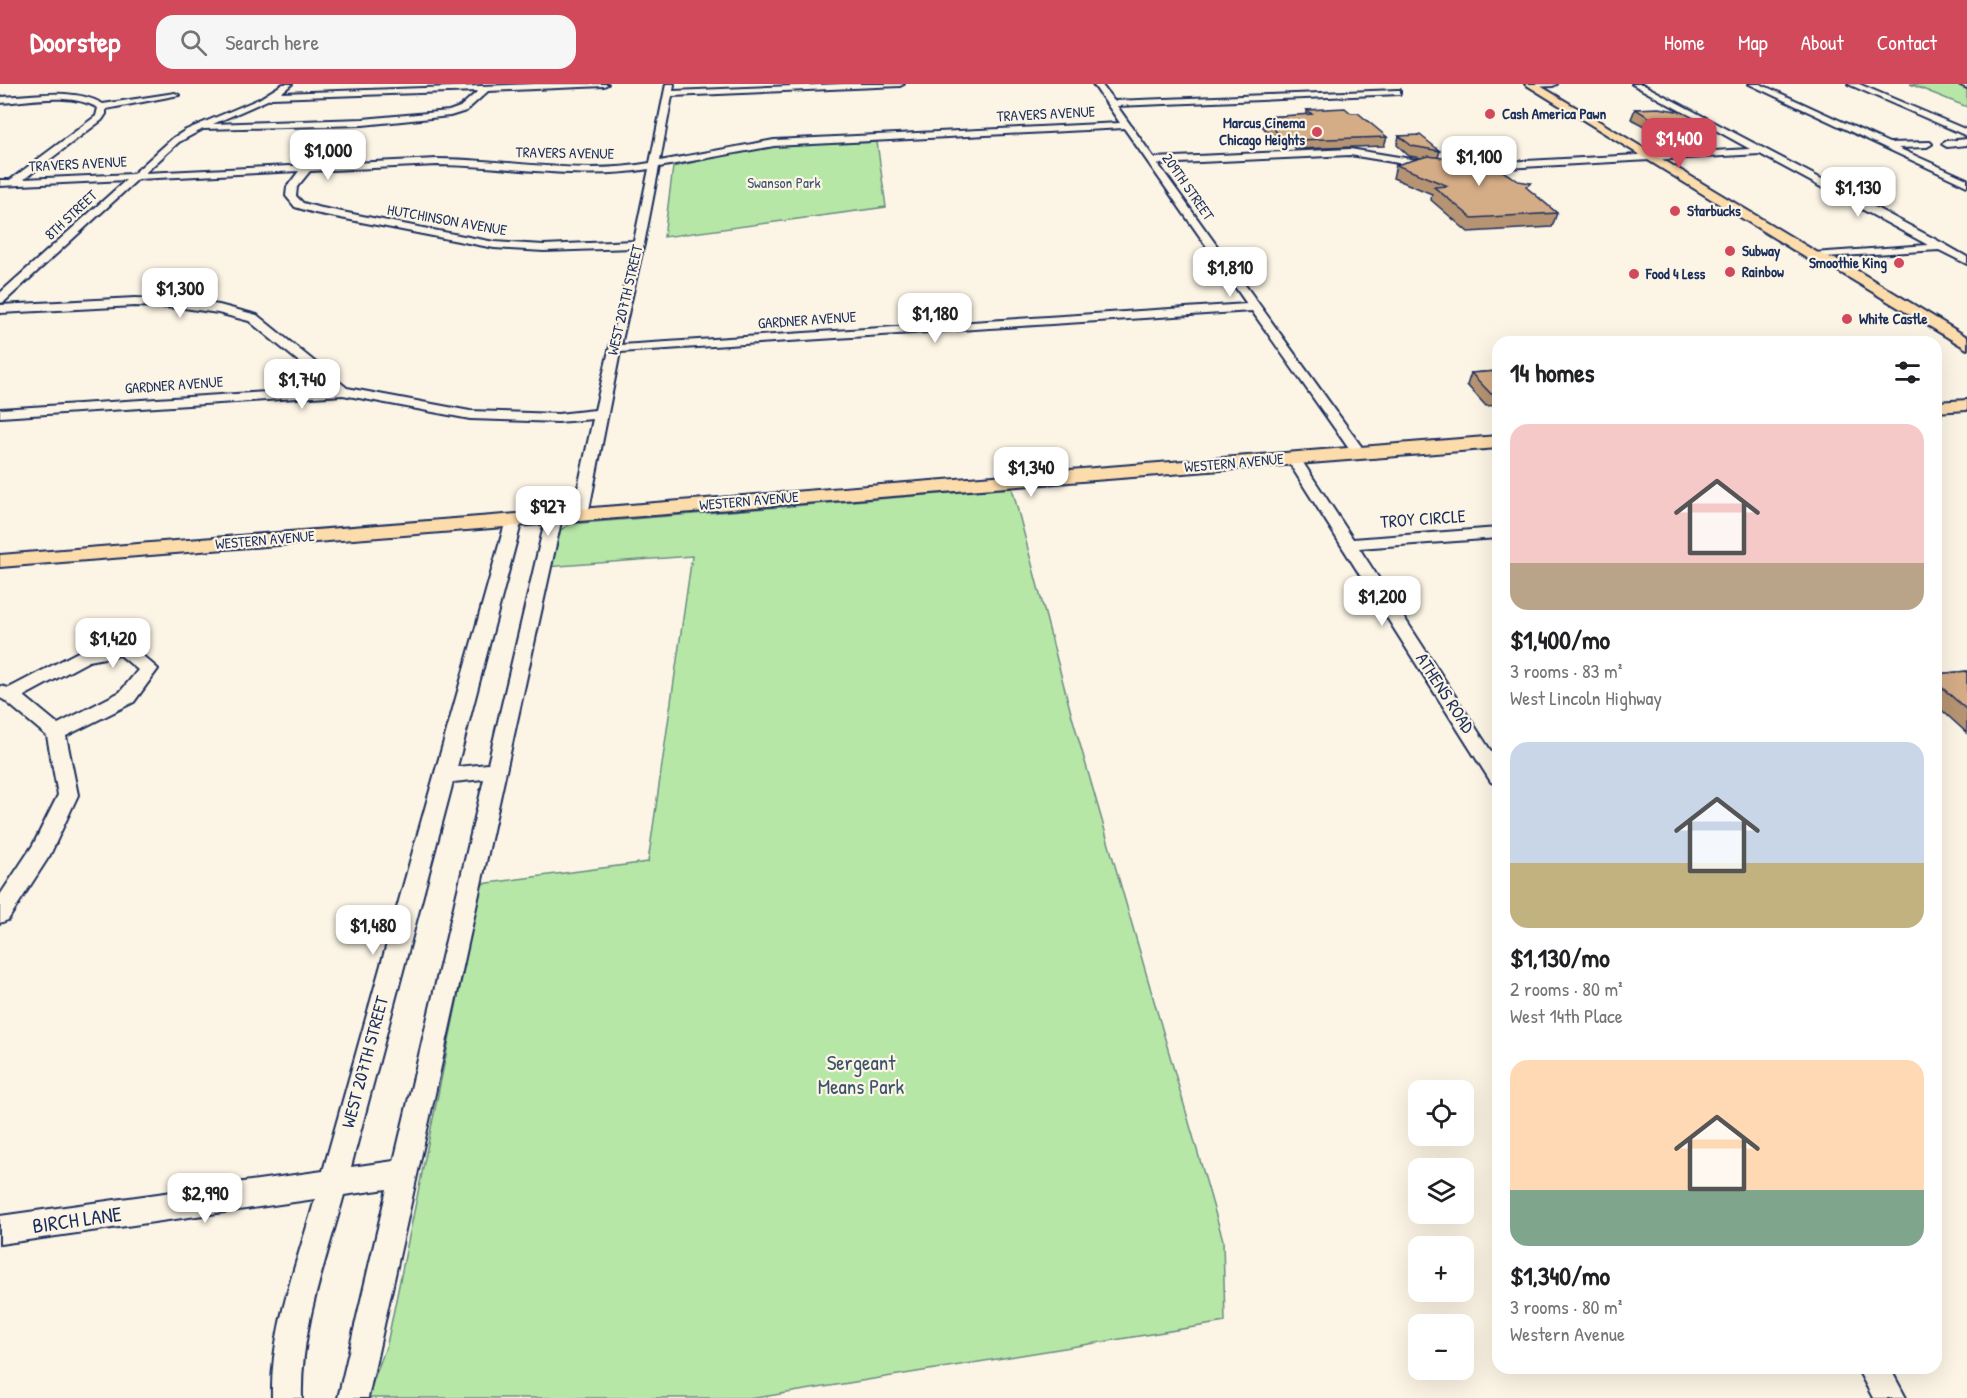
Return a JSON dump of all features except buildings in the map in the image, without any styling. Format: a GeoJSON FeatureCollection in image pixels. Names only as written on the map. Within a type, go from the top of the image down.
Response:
{"type":"FeatureCollection","features":[{"type":"Feature","properties":{"kind":"main road"},"geometry":{"type":"LineString","coordinates":[[1531,85],[1813,256],[1838,265],[1967,344]]}},
{"type":"Feature","properties":{"kind":"main road"},"geometry":{"type":"LineString","coordinates":[[1813,256],[1821,267],[1929,336]]}},
{"type":"Feature","properties":{"kind":"main road"},"geometry":{"type":"LineString","coordinates":[[1942,344],[1967,360]]}},
{"type":"Feature","properties":{"kind":"main road"},"geometry":{"type":"LineString","coordinates":[[1942,407],[1967,405]]}},
{"type":"Feature","properties":{"kind":"main road","name":"WESTERN AVENUE"},"geometry":{"type":"LineString","coordinates":[[0,561],[1492,442]]}},
{"type":"Feature","properties":{"kind":"street","name":"8TH STREET"},"geometry":{"type":"LineString","coordinates":[[0,299],[176,140],[198,127],[270,96],[288,84]]}},
{"type":"Feature","properties":{"kind":"street"},"geometry":{"type":"LineString","coordinates":[[270,96],[604,84]]}},
{"type":"Feature","properties":{"kind":"street"},"geometry":{"type":"LineString","coordinates":[[669,89],[900,84]]}},
{"type":"Feature","properties":{"kind":"street","name":"209TH STREET"},"geometry":{"type":"LineString","coordinates":[[1097,84],[1359,453]]}},
{"type":"Feature","properties":{"kind":"street"},"geometry":{"type":"LineString","coordinates":[[1112,104],[1397,92],[1387,84]]}},
{"type":"Feature","properties":{"kind":"street"},"geometry":{"type":"LineString","coordinates":[[1531,85],[1553,84]]}},
{"type":"Feature","properties":{"kind":"street"},"geometry":{"type":"LineString","coordinates":[[1636,84],[1967,261]]}},
{"type":"Feature","properties":{"kind":"street"},"geometry":{"type":"LineString","coordinates":[[1753,84],[1967,183]]}},
{"type":"Feature","properties":{"kind":"street"},"geometry":{"type":"LineString","coordinates":[[1852,84],[1967,133]]}},
{"type":"Feature","properties":{"kind":"street"},"geometry":{"type":"LineString","coordinates":[[1962,84],[1967,86]]}},
{"type":"Feature","properties":{"kind":"street"},"geometry":{"type":"LineString","coordinates":[[198,127],[363,122],[450,113],[463,109],[486,88]]}},
{"type":"Feature","properties":{"kind":"street","name":"WEST 207TH STREET"},"geometry":{"type":"LineString","coordinates":[[580,515],[600,414],[639,244],[669,89]]}},
{"type":"Feature","properties":{"kind":"street"},"geometry":{"type":"LineString","coordinates":[[0,100],[88,100],[102,107],[175,95]]}},
{"type":"Feature","properties":{"kind":"street"},"geometry":{"type":"LineString","coordinates":[[0,193],[99,118],[102,114],[102,107]]}},
{"type":"Feature","properties":{"kind":"street","name":"TRAVERS AVENUE"},"geometry":{"type":"LineString","coordinates":[[0,183],[451,161],[557,170],[653,166],[735,148],[774,143],[1126,125]]}},
{"type":"Feature","properties":{"kind":"street"},"geometry":{"type":"LineString","coordinates":[[1947,144],[1967,142]]}},
{"type":"Feature","properties":{"kind":"street"},"geometry":{"type":"LineString","coordinates":[[1886,146],[1927,144]]}},
{"type":"Feature","properties":{"kind":"street"},"geometry":{"type":"LineString","coordinates":[[1454,168],[1762,151]]}},
{"type":"Feature","properties":{"kind":"street"},"geometry":{"type":"LineString","coordinates":[[1151,161],[1350,152],[1443,166]]}},
{"type":"Feature","properties":{"kind":"street","name":"HUTCHINSON AVENUE"},"geometry":{"type":"LineString","coordinates":[[307,168],[290,193],[293,201],[308,208],[494,245],[544,248],[639,244]]}},
{"type":"Feature","properties":{"kind":"street"},"geometry":{"type":"LineString","coordinates":[[1813,256],[1967,246]]}},
{"type":"Feature","properties":{"kind":"street"},"geometry":{"type":"LineString","coordinates":[[0,309],[135,302],[184,304],[219,309],[253,318],[343,391]]}},
{"type":"Feature","properties":{"kind":"street","name":"GARDNER AVENUE"},"geometry":{"type":"LineString","coordinates":[[614,350],[1255,308]]}},
{"type":"Feature","properties":{"kind":"street","name":"GARDNER AVENUE"},"geometry":{"type":"LineString","coordinates":[[0,413],[343,391],[470,415],[558,418],[600,414]]}},
{"type":"Feature","properties":{"kind":"street","name":"ATHENS ROAD"},"geometry":{"type":"LineString","coordinates":[[1293,458],[1492,768]]}},
{"type":"Feature","properties":{"kind":"street"},"geometry":{"type":"LineString","coordinates":[[353,1398],[554,517]]}},
{"type":"Feature","properties":{"kind":"street","name":"WEST 207TH STREET"},"geometry":{"type":"LineString","coordinates":[[286,1398],[286,1367],[293,1330],[514,520]]}},
{"type":"Feature","properties":{"kind":"street","name":"TROY CIRCLE"},"geometry":{"type":"LineString","coordinates":[[1349,544],[1492,533]]}},
{"type":"Feature","properties":{"kind":"street"},"geometry":{"type":"LineString","coordinates":[[0,914],[42,849],[68,795],[56,733],[6,693],[84,656],[123,648],[149,669],[127,697],[56,733]]}},
{"type":"Feature","properties":{"kind":"street"},"geometry":{"type":"LineString","coordinates":[[444,776],[496,770]]}},
{"type":"Feature","properties":{"kind":"street","name":"BIRCH LANE"},"geometry":{"type":"LineString","coordinates":[[0,1230],[404,1173]]}},
{"type":"Feature","properties":{"kind":"street"},"geometry":{"type":"LineString","coordinates":[[1876,1374],[1891,1398]]}},
{"type":"Feature","properties":{"kind":"green space"},"geometry":{"type":"Polygon","coordinates":[[[1910,84],[1957,84],[1967,88],[1967,107],[1910,84]]]}},
{"type":"Feature","properties":{"kind":"green space","name":"Swanson Park"},"geometry":{"type":"Polygon","coordinates":[[[877,142],[886,207],[664,237],[673,167],[737,152],[780,146],[877,142]]]}},
{"type":"Feature","properties":{"kind":"green space","name":"Sergeant Means Park"},"geometry":{"type":"Polygon","coordinates":[[[1012,488],[1071,713],[1223,1240],[1225,1322],[756,1398],[367,1398],[387,1344],[481,884],[648,862],[692,556],[546,567],[554,534],[570,524],[1012,488]]]}},
{"type":"Feature","properties":{"kind":"place","name":"Cash America Pawn"},"geometry":{"type":"Point","coordinates":[1490,114]}},
{"type":"Feature","properties":{"kind":"place","name":"Marcus Cinema Chicago Heights"},"geometry":{"type":"Point","coordinates":[1317,132]}},
{"type":"Feature","properties":{"kind":"place","name":"Starbucks"},"geometry":{"type":"Point","coordinates":[1675,211]}},
{"type":"Feature","properties":{"kind":"place","name":"Subway"},"geometry":{"type":"Point","coordinates":[1730,251]}},
{"type":"Feature","properties":{"kind":"place","name":"Smoothie King"},"geometry":{"type":"Point","coordinates":[1899,263]}},
{"type":"Feature","properties":{"kind":"place","name":"Rainbow"},"geometry":{"type":"Point","coordinates":[1730,272]}},
{"type":"Feature","properties":{"kind":"place","name":"Food 4 Less"},"geometry":{"type":"Point","coordinates":[1634,274]}},
{"type":"Feature","properties":{"kind":"place","name":"White Castle"},"geometry":{"type":"Point","coordinates":[1847,319]}}]}
